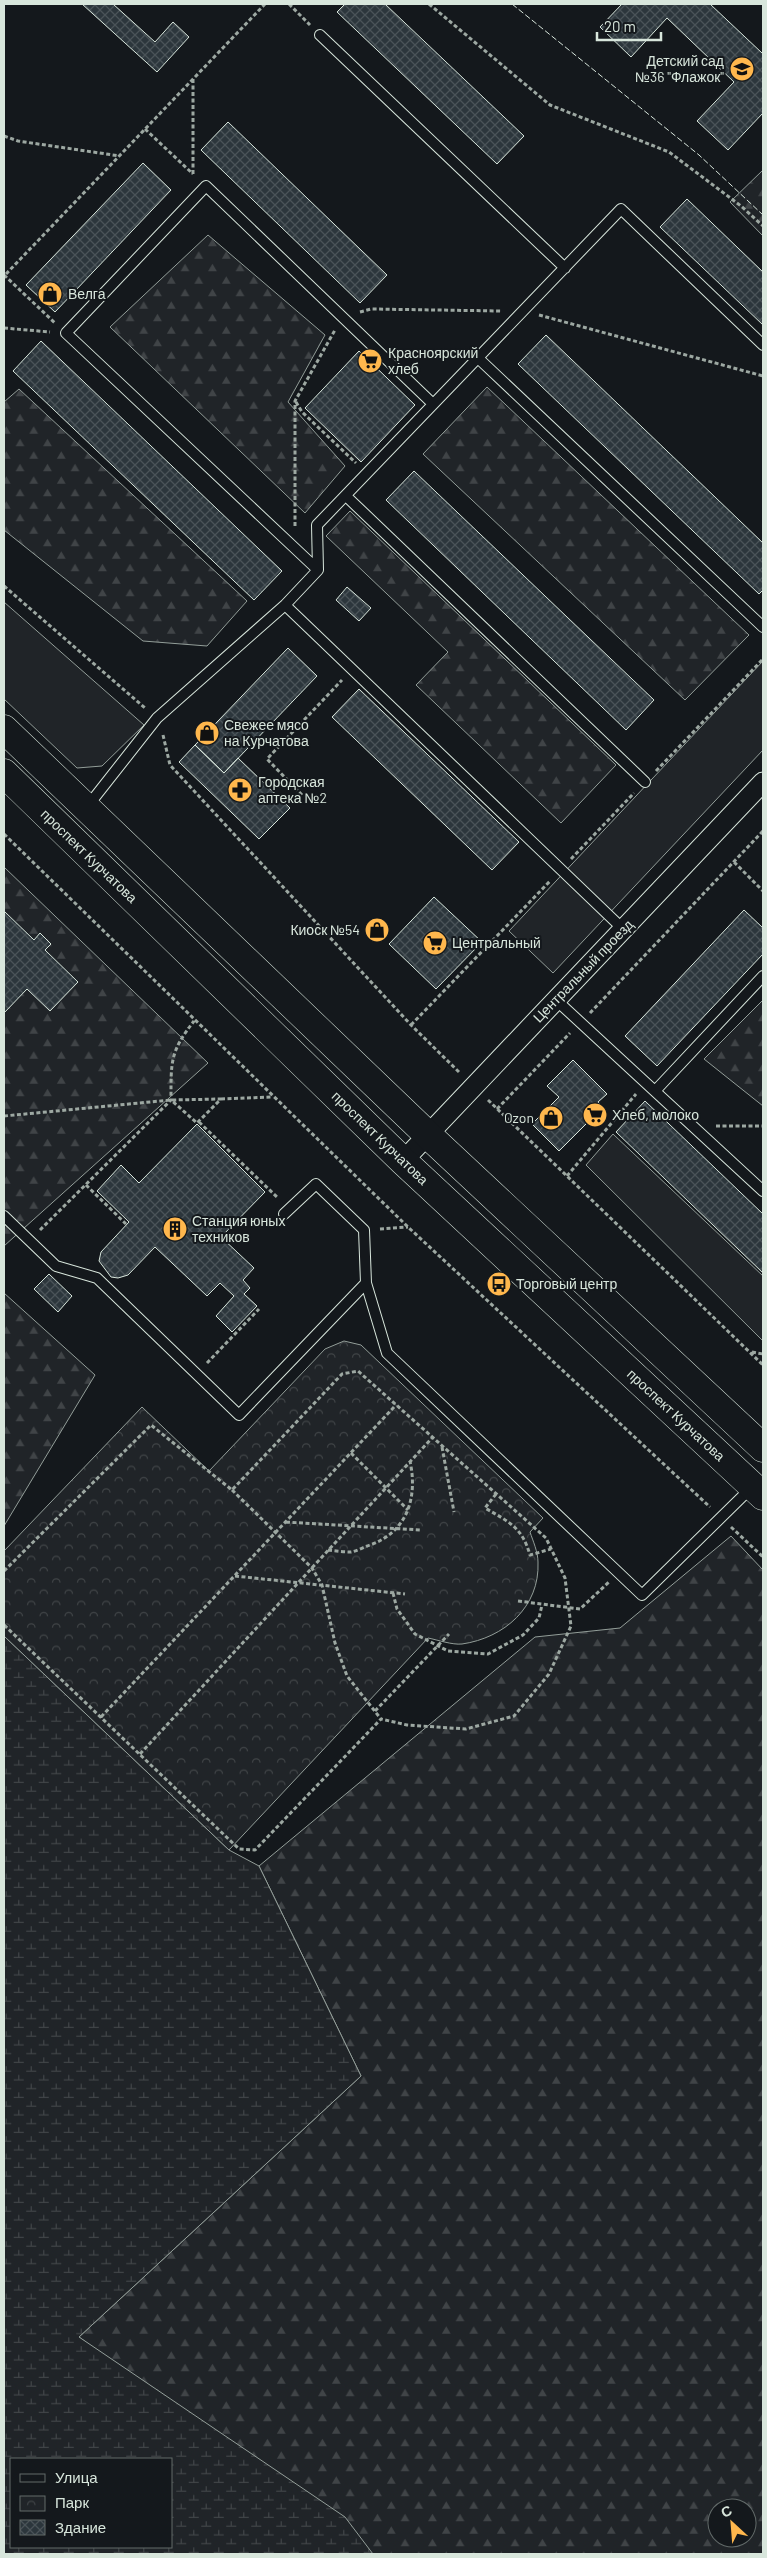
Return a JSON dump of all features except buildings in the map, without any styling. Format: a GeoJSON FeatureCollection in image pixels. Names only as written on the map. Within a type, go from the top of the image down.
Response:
{"type":"FeatureCollection","features":[{"type":"Feature","properties":{"kind":"main road"},"geometry":{"type":"LineString","coordinates":[[4,729],[428,1135],[763,1448]]}},
{"type":"Feature","properties":{"kind":"main road","name":"проспект Курчатова"},"geometry":{"type":"LineString","coordinates":[[4,773],[403,1161],[758,1491]]}},
{"type":"Feature","properties":{"kind":"street","name":"Центральный проезд"},"geometry":{"type":"LineString","coordinates":[[403,1161],[763,782]]}},
{"type":"Feature","properties":{"kind":"lane"},"geometry":{"type":"LineString","coordinates":[[320,34],[565,268]]}},
{"type":"Feature","properties":{"kind":"lane"},"geometry":{"type":"LineString","coordinates":[[318,570],[66,334],[206,186],[433,404]]}},
{"type":"Feature","properties":{"kind":"lane"},"geometry":{"type":"LineString","coordinates":[[87,808],[157,718],[285,605],[318,570],[317,525],[621,209],[763,345]]}},
{"type":"Feature","properties":{"kind":"lane"},"geometry":{"type":"LineString","coordinates":[[478,358],[763,627]]}},
{"type":"Feature","properties":{"kind":"lane"},"geometry":{"type":"LineString","coordinates":[[346,496],[645,782]]}},
{"type":"Feature","properties":{"kind":"lane"},"geometry":{"type":"LineString","coordinates":[[285,605],[623,929]]}},
{"type":"Feature","properties":{"kind":"lane"},"geometry":{"type":"LineString","coordinates":[[655,1091],[763,976]]}},
{"type":"Feature","properties":{"kind":"lane"},"geometry":{"type":"LineString","coordinates":[[555,999],[763,1191]]}},
{"type":"Feature","properties":{"kind":"lane"},"geometry":{"type":"LineString","coordinates":[[287,1211],[316,1184],[364,1230],[366,1283],[387,1353],[642,1596],[721,1518],[758,1491]]}},
{"type":"Feature","properties":{"kind":"lane"},"geometry":{"type":"LineString","coordinates":[[4,1216],[56,1266],[97,1278],[239,1415],[366,1283]]}},
{"type":"Feature","properties":{"kind":"path"},"geometry":{"type":"LineString","coordinates":[[66,334],[5,274],[265,4]]}},
{"type":"Feature","properties":{"kind":"path"},"geometry":{"type":"LineString","coordinates":[[289,4],[320,34]]}},
{"type":"Feature","properties":{"kind":"path"},"geometry":{"type":"LineString","coordinates":[[429,4],[550,105],[669,152],[741,206],[763,226]]}},
{"type":"Feature","properties":{"kind":"path"},"geometry":{"type":"LineString","coordinates":[[193,79],[193,174]]}},
{"type":"Feature","properties":{"kind":"path"},"geometry":{"type":"LineString","coordinates":[[145,129],[206,186]]}},
{"type":"Feature","properties":{"kind":"path"},"geometry":{"type":"LineString","coordinates":[[4,136],[18,140],[120,156]]}},
{"type":"Feature","properties":{"kind":"path"},"geometry":{"type":"LineString","coordinates":[[295,548],[295,401],[342,317],[370,309],[523,311],[763,376]]}},
{"type":"Feature","properties":{"kind":"path"},"geometry":{"type":"LineString","coordinates":[[4,328],[66,334]]}},
{"type":"Feature","properties":{"kind":"path"},"geometry":{"type":"LineString","coordinates":[[295,401],[302,412],[367,473]]}},
{"type":"Feature","properties":{"kind":"path"},"geometry":{"type":"LineString","coordinates":[[4,586],[157,718],[170,765],[411,1025],[763,1365]]}},
{"type":"Feature","properties":{"kind":"path"},"geometry":{"type":"LineString","coordinates":[[411,1025],[763,659]]}},
{"type":"Feature","properties":{"kind":"path"},"geometry":{"type":"LineString","coordinates":[[302,795],[267,759],[352,669]]}},
{"type":"Feature","properties":{"kind":"path"},"geometry":{"type":"LineString","coordinates":[[498,1109],[763,831]]}},
{"type":"Feature","properties":{"kind":"path"},"geometry":{"type":"LineString","coordinates":[[4,834],[194,1021],[408,1227],[763,1557]]}},
{"type":"Feature","properties":{"kind":"path"},"geometry":{"type":"LineString","coordinates":[[734,862],[763,891]]}},
{"type":"Feature","properties":{"kind":"path"},"geometry":{"type":"LineString","coordinates":[[29,1241],[171,1100],[171,1064],[174,1049],[194,1021]]}},
{"type":"Feature","properties":{"kind":"path"},"geometry":{"type":"LineString","coordinates":[[567,1176],[646,1082]]}},
{"type":"Feature","properties":{"kind":"path"},"geometry":{"type":"LineString","coordinates":[[4,1116],[171,1100],[273,1097]]}},
{"type":"Feature","properties":{"kind":"path"},"geometry":{"type":"LineString","coordinates":[[199,1122],[221,1099]]}},
{"type":"Feature","properties":{"kind":"path"},"geometry":{"type":"LineString","coordinates":[[171,1100],[197,1123],[199,1122],[287,1211]]}},
{"type":"Feature","properties":{"kind":"path"},"geometry":{"type":"LineString","coordinates":[[693,1126],[763,1126]]}},
{"type":"Feature","properties":{"kind":"path"},"geometry":{"type":"LineString","coordinates":[[86,1185],[126,1224]]}},
{"type":"Feature","properties":{"kind":"path"},"geometry":{"type":"LineString","coordinates":[[364,1230],[408,1227]]}},
{"type":"Feature","properties":{"kind":"path"},"geometry":{"type":"LineString","coordinates":[[196,1374],[259,1310]]}},
{"type":"Feature","properties":{"kind":"path"},"geometry":{"type":"LineString","coordinates":[[750,1352],[763,1354]]}},
{"type":"Feature","properties":{"kind":"path"},"geometry":{"type":"LineString","coordinates":[[4,1571],[151,1425],[232,1490],[312,1568],[322,1585],[334,1643],[348,1676],[381,1719],[407,1724],[466,1729],[514,1716],[549,1674],[571,1626],[565,1578],[546,1538],[358,1371],[342,1374],[232,1490]]}},
{"type":"Feature","properties":{"kind":"path"},"geometry":{"type":"LineString","coordinates":[[101,1717],[396,1405]]}},
{"type":"Feature","properties":{"kind":"path"},"geometry":{"type":"LineString","coordinates":[[140,1754],[432,1438]]}},
{"type":"Feature","properties":{"kind":"path"},"geometry":{"type":"LineString","coordinates":[[442,1446],[454,1512]]}},
{"type":"Feature","properties":{"kind":"path"},"geometry":{"type":"LineString","coordinates":[[351,1453],[408,1510]]}},
{"type":"Feature","properties":{"kind":"path"},"geometry":{"type":"LineString","coordinates":[[328,1550],[352,1552],[377,1543],[396,1529],[408,1510],[415,1482],[410,1461]]}},
{"type":"Feature","properties":{"kind":"path"},"geometry":{"type":"LineString","coordinates":[[496,1494],[485,1508],[508,1522],[525,1537],[530,1555],[551,1549]]}},
{"type":"Feature","properties":{"kind":"path"},"geometry":{"type":"LineString","coordinates":[[285,1522],[349,1528],[420,1530]]}},
{"type":"Feature","properties":{"kind":"path"},"geometry":{"type":"LineString","coordinates":[[518,1601],[580,1609],[619,1574]]}},
{"type":"Feature","properties":{"kind":"path"},"geometry":{"type":"LineString","coordinates":[[235,1576],[405,1594]]}},
{"type":"Feature","properties":{"kind":"path"},"geometry":{"type":"LineString","coordinates":[[393,1593],[397,1609],[415,1634],[448,1652],[488,1654],[523,1635],[539,1618],[542,1605]]}},
{"type":"Feature","properties":{"kind":"path"},"geometry":{"type":"LineString","coordinates":[[4,1625],[239,1849],[255,1850],[381,1719]]}},
{"type":"Feature","properties":{"kind":"path"},"geometry":{"type":"LineString","coordinates":[[375,1711],[449,1634]]}},
{"type":"Feature","properties":{"kind":"green space"},"geometry":{"type":"Polygon","coordinates":[[[763,170],[763,236],[730,202],[763,170]]]}},
{"type":"Feature","properties":{"kind":"green space"},"geometry":{"type":"Polygon","coordinates":[[[208,235],[325,335],[288,402],[345,466],[305,513],[110,327],[208,235]]]}},
{"type":"Feature","properties":{"kind":"green space"},"geometry":{"type":"Polygon","coordinates":[[[487,387],[749,635],[685,700],[423,454],[487,387]]]}},
{"type":"Feature","properties":{"kind":"green space"},"geometry":{"type":"Polygon","coordinates":[[[19,389],[247,601],[207,646],[143,641],[4,530],[4,402],[19,389]]]}},
{"type":"Feature","properties":{"kind":"green space"},"geometry":{"type":"Polygon","coordinates":[[[350,511],[616,765],[561,823],[416,685],[448,652],[326,536],[350,511]]]}},
{"type":"Feature","properties":{"kind":"green space"},"geometry":{"type":"Polygon","coordinates":[[[4,602],[144,725],[102,766],[77,768],[4,699],[4,602]]]}},
{"type":"Feature","properties":{"kind":"green space"},"geometry":{"type":"Polygon","coordinates":[[[763,661],[763,750],[553,973],[509,931],[763,661]]]}},
{"type":"Feature","properties":{"kind":"green space"},"geometry":{"type":"Polygon","coordinates":[[[4,867],[208,1063],[4,1246],[4,867]]]}},
{"type":"Feature","properties":{"kind":"green space"},"geometry":{"type":"Polygon","coordinates":[[[763,1000],[763,1106],[704,1059],[763,1000]]]}},
{"type":"Feature","properties":{"kind":"green space"},"geometry":{"type":"Polygon","coordinates":[[[613,1134],[763,1276],[763,1341],[586,1165],[613,1134]]]}},
{"type":"Feature","properties":{"kind":"green space"},"geometry":{"type":"Polygon","coordinates":[[[4,1293],[95,1375],[4,1526],[4,1293]]]}},
{"type":"Feature","properties":{"kind":"green space"},"geometry":{"type":"Polygon","coordinates":[[[344,1341],[361,1345],[543,1518],[530,1532],[538,1558],[537,1578],[533,1593],[526,1606],[516,1618],[492,1635],[462,1644],[428,1638],[229,1850],[4,1636],[4,1551],[142,1407],[209,1471],[325,1349],[344,1341]]]}},
{"type":"Feature","properties":{"kind":"green space"},"geometry":{"type":"Polygon","coordinates":[[[731,1536],[763,1570],[763,2554],[372,2554],[79,2337],[361,2076],[259,1866],[535,1637],[620,1628],[731,1536]]]}},
{"type":"Feature","properties":{"kind":"green space"},"geometry":{"type":"Polygon","coordinates":[[[4,1636],[229,1850],[259,1866],[361,2076],[79,2337],[345,2517],[373,2554],[4,2554],[4,1636]]]}},
{"type":"Feature","properties":{"kind":"fence"},"geometry":{"type":"LineString","coordinates":[[512,4],[699,155],[763,215]]}},
{"type":"Feature","properties":{"kind":"place","name":"Детский сад №36 \"Флажок\""},"geometry":{"type":"Point","coordinates":[742,69]}},
{"type":"Feature","properties":{"kind":"place","name":"Велга"},"geometry":{"type":"Point","coordinates":[50,294]}},
{"type":"Feature","properties":{"kind":"place","name":"Красноярский хлеб"},"geometry":{"type":"Point","coordinates":[370,361]}},
{"type":"Feature","properties":{"kind":"place","name":"Свежее мясо на Курчатова"},"geometry":{"type":"Point","coordinates":[207,733]}},
{"type":"Feature","properties":{"kind":"place","name":"Городская аптека №2"},"geometry":{"type":"Point","coordinates":[240,790]}},
{"type":"Feature","properties":{"kind":"place","name":"Киоск №54"},"geometry":{"type":"Point","coordinates":[377,930]}},
{"type":"Feature","properties":{"kind":"place","name":"Центральный"},"geometry":{"type":"Point","coordinates":[435,943]}},
{"type":"Feature","properties":{"kind":"place","name":"Хлеб, молоко"},"geometry":{"type":"Point","coordinates":[595,1115]}},
{"type":"Feature","properties":{"kind":"place","name":"Ozon"},"geometry":{"type":"Point","coordinates":[551,1118]}},
{"type":"Feature","properties":{"kind":"place","name":"Станция юных техников"},"geometry":{"type":"Point","coordinates":[175,1229]}},
{"type":"Feature","properties":{"kind":"place","name":"Торговый центр"},"geometry":{"type":"Point","coordinates":[499,1284]}}]}
